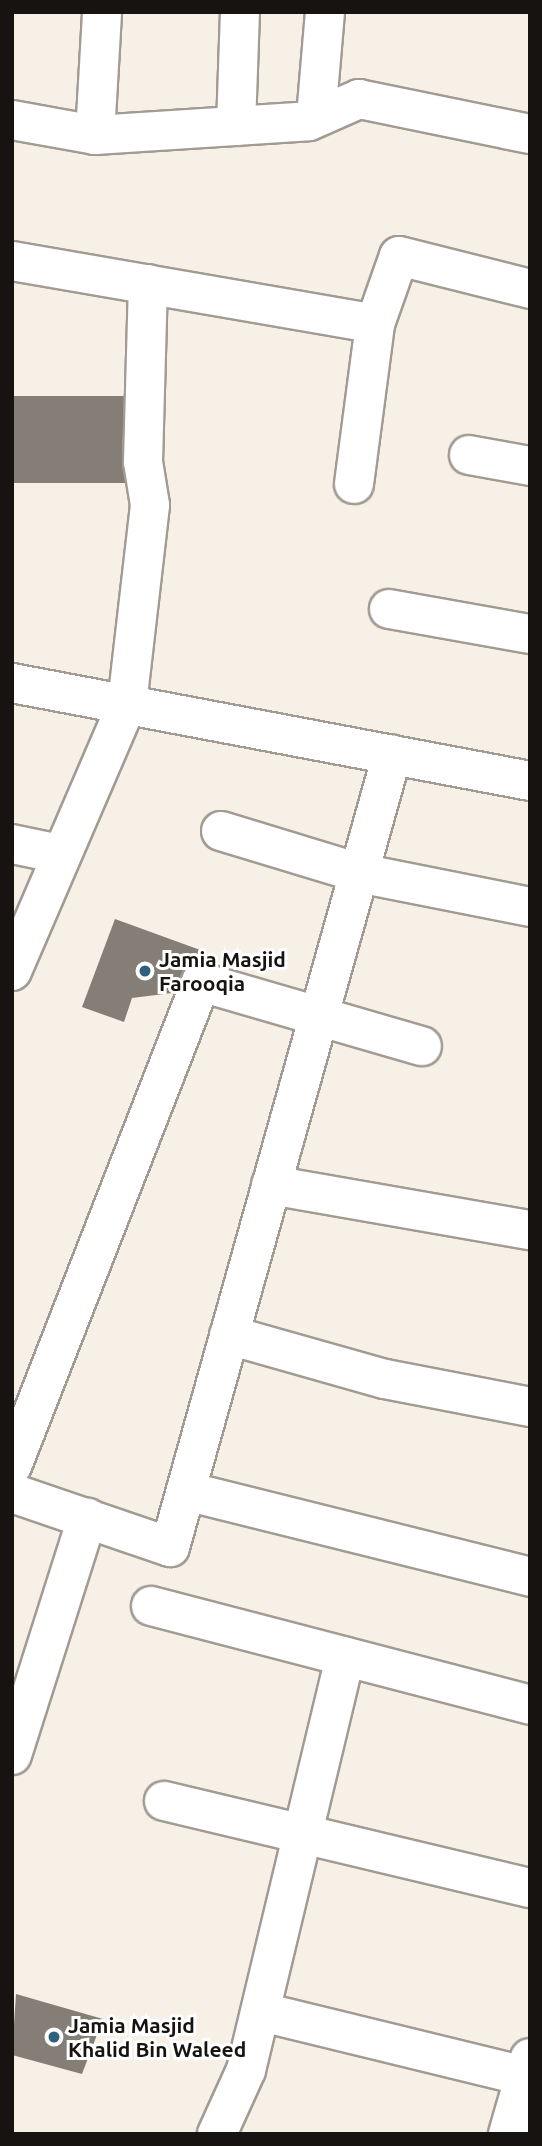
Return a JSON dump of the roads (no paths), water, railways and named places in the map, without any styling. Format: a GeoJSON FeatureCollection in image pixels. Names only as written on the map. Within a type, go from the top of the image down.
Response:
{"type":"FeatureCollection","features":[{"type":"Feature","properties":{"kind":"street"},"geometry":{"type":"LineString","coordinates":[[95,135],[102,12]]}},
{"type":"Feature","properties":{"kind":"street"},"geometry":{"type":"LineString","coordinates":[[236,126],[240,12]]}},
{"type":"Feature","properties":{"kind":"street"},"geometry":{"type":"LineString","coordinates":[[316,117],[325,12]]}},
{"type":"Feature","properties":{"kind":"street"},"geometry":{"type":"LineString","coordinates":[[12,120],[95,135],[236,126],[316,117],[359,99],[530,134]]}},
{"type":"Feature","properties":{"kind":"street"},"geometry":{"type":"LineString","coordinates":[[354,484],[375,324],[399,256],[530,289]]}},
{"type":"Feature","properties":{"kind":"street"},"geometry":{"type":"LineString","coordinates":[[12,261],[375,324]]}},
{"type":"Feature","properties":{"kind":"street"},"geometry":{"type":"LineString","coordinates":[[12,971],[60,854],[127,704],[150,505],[143,462],[148,284]]}},
{"type":"Feature","properties":{"kind":"street"},"geometry":{"type":"LineString","coordinates":[[469,455],[530,466]]}},
{"type":"Feature","properties":{"kind":"street"},"geometry":{"type":"LineString","coordinates":[[389,608],[530,634]]}},
{"type":"Feature","properties":{"kind":"street"},"geometry":{"type":"LineString","coordinates":[[12,683],[530,781]]}},
{"type":"Feature","properties":{"kind":"street"},"geometry":{"type":"LineString","coordinates":[[12,1493],[170,1547],[392,755]]}},
{"type":"Feature","properties":{"kind":"street"},"geometry":{"type":"LineString","coordinates":[[222,831],[359,873],[530,907]]}},
{"type":"Feature","properties":{"kind":"street"},"geometry":{"type":"LineString","coordinates":[[12,844],[60,854]]}},
{"type":"Feature","properties":{"kind":"street"},"geometry":{"type":"LineString","coordinates":[[12,1466],[201,982],[422,1046]]}},
{"type":"Feature","properties":{"kind":"street"},"geometry":{"type":"LineString","coordinates":[[271,1185],[530,1230]]}},
{"type":"Feature","properties":{"kind":"street"},"geometry":{"type":"LineString","coordinates":[[229,1335],[386,1379],[530,1407]]}},
{"type":"Feature","properties":{"kind":"street"},"geometry":{"type":"LineString","coordinates":[[186,1491],[530,1577]]}},
{"type":"Feature","properties":{"kind":"street"},"geometry":{"type":"LineString","coordinates":[[12,1755],[87,1518]]}},
{"type":"Feature","properties":{"kind":"street"},"geometry":{"type":"LineString","coordinates":[[151,1606],[530,1705]]}},
{"type":"Feature","properties":{"kind":"street"},"geometry":{"type":"LineString","coordinates":[[217,2134],[246,2070],[262,2012],[306,1837],[345,1657]]}},
{"type":"Feature","properties":{"kind":"street"},"geometry":{"type":"LineString","coordinates":[[164,1801],[306,1837],[530,1888]]}},
{"type":"Feature","properties":{"kind":"street"},"geometry":{"type":"LineString","coordinates":[[262,2012],[527,2067],[508,2134]]}},
{"type":"Feature","properties":{"kind":"place","name":"Jamia Masjid Farooqia"},"geometry":{"type":"Point","coordinates":[145,971]}},
{"type":"Feature","properties":{"kind":"place","name":"Jamia Masjid Khalid Bin Waleed"},"geometry":{"type":"Point","coordinates":[54,2037]}}]}
